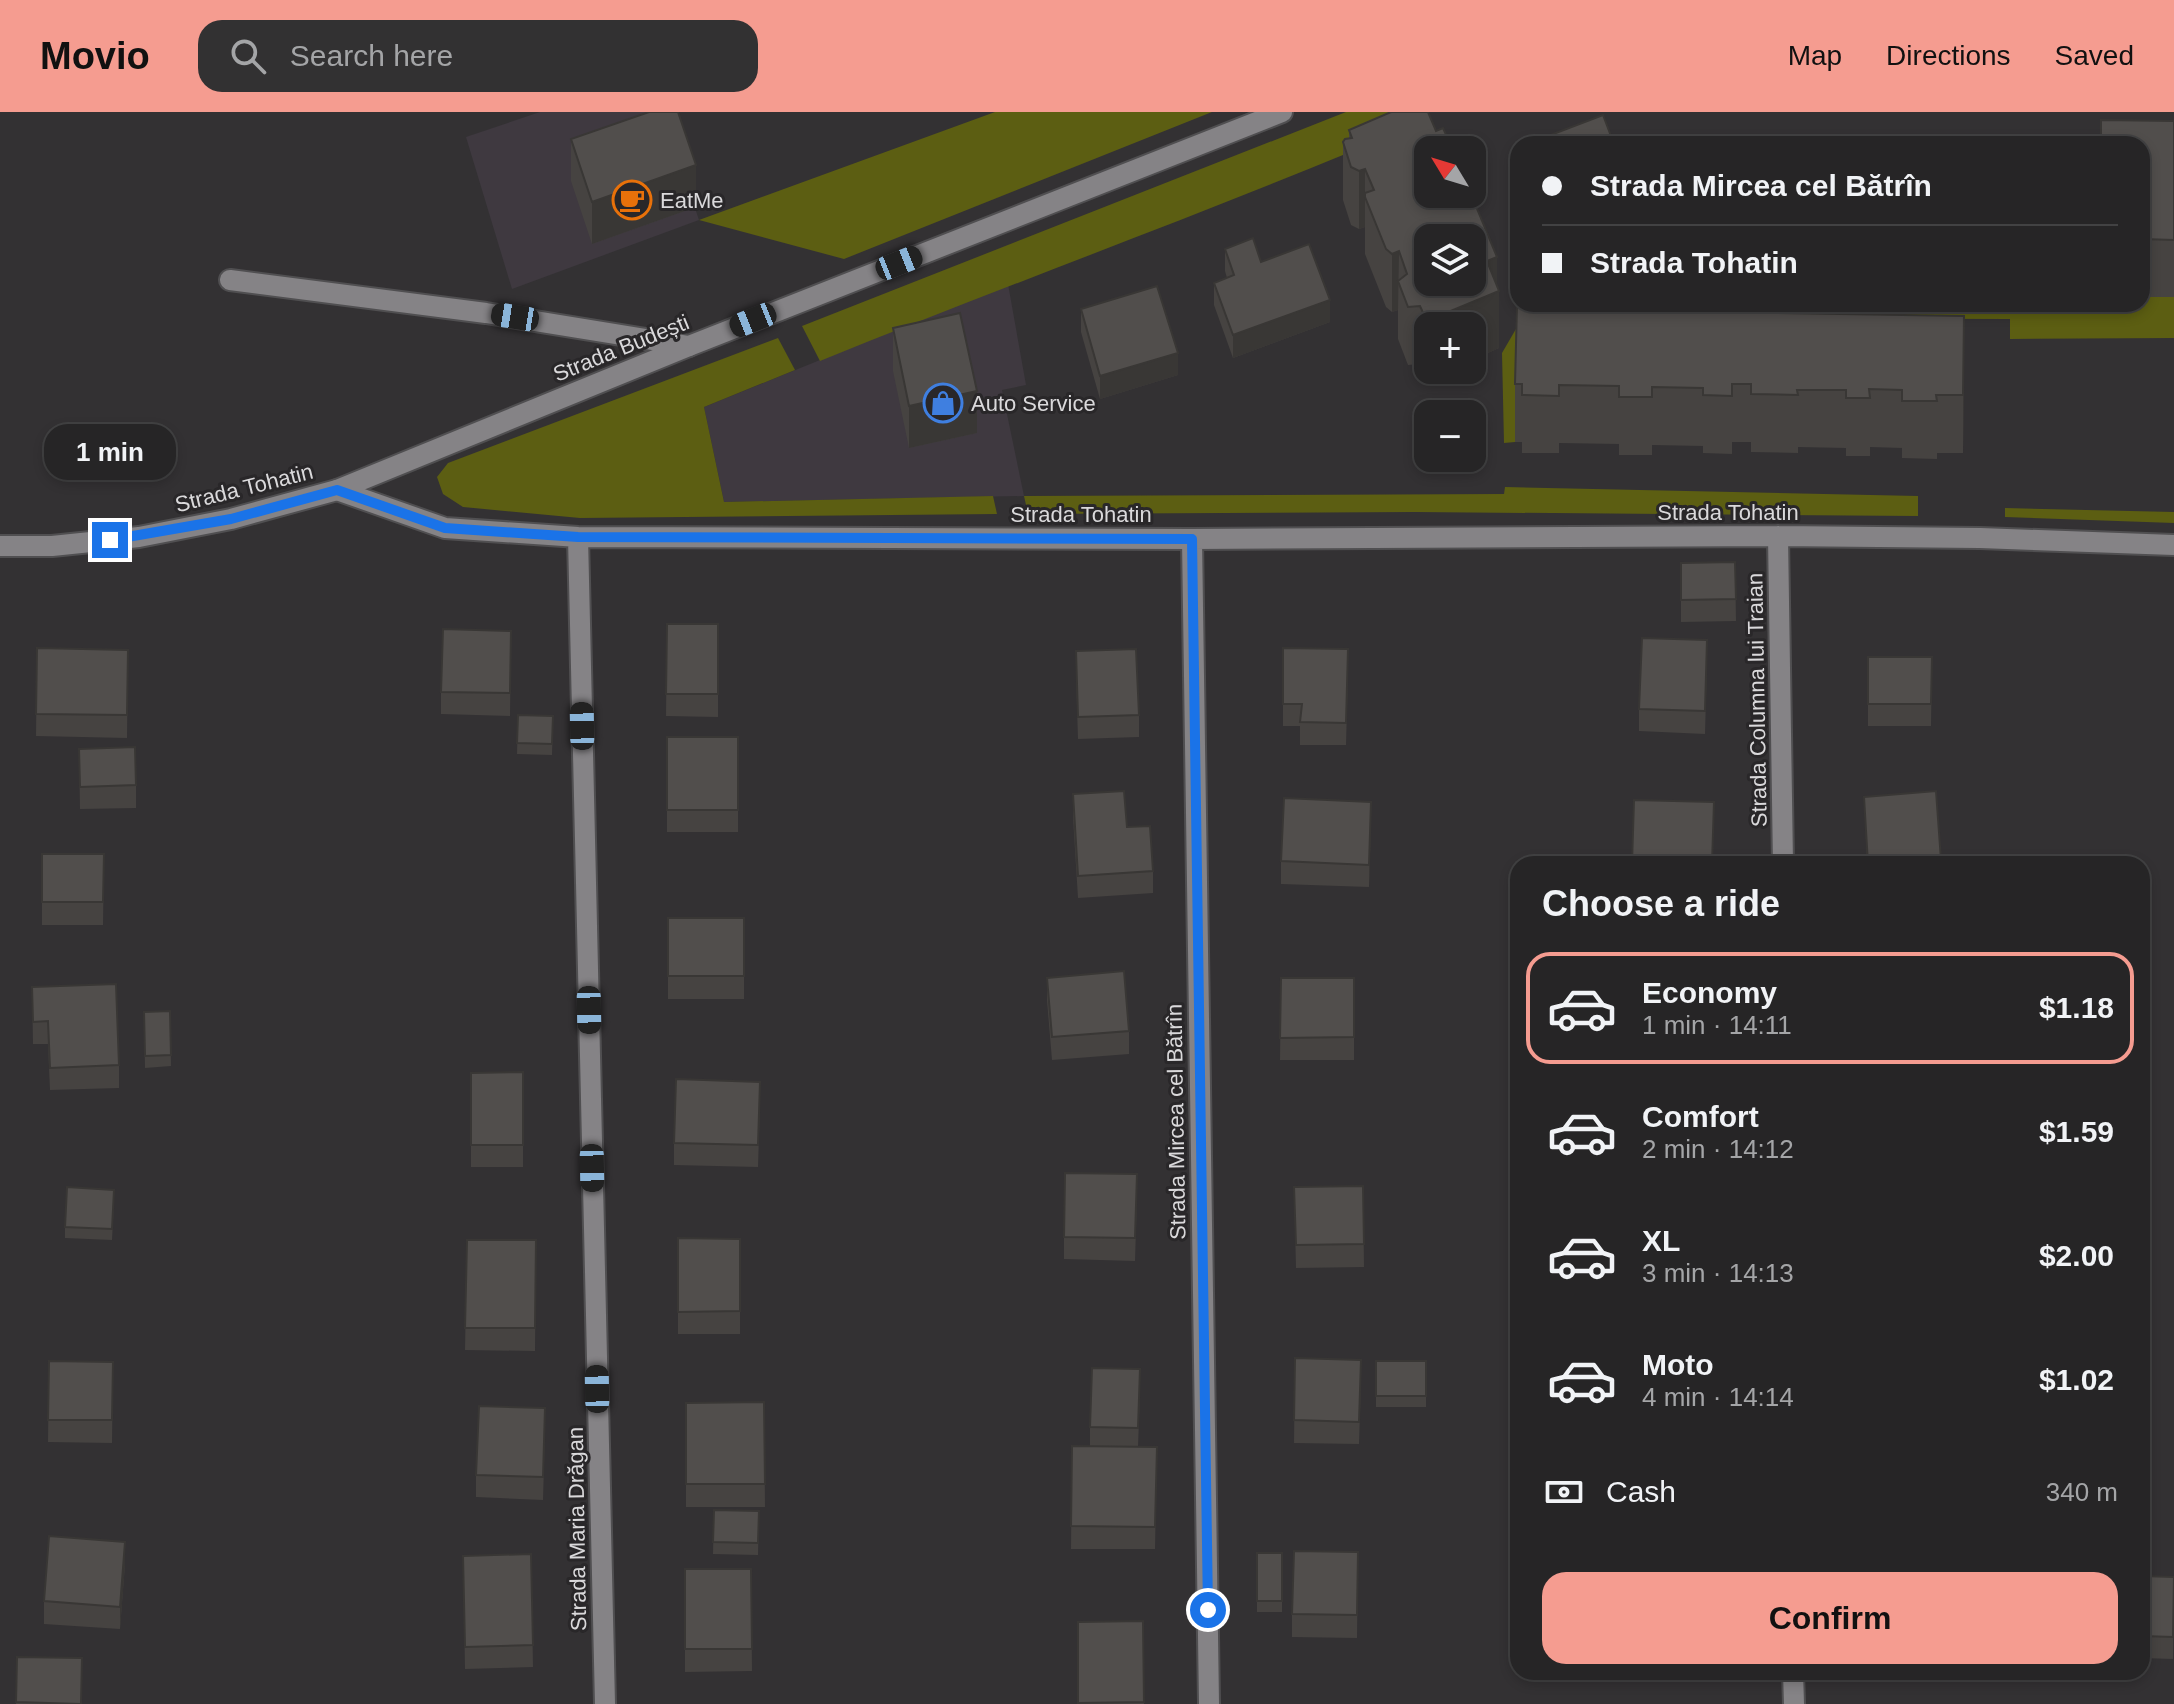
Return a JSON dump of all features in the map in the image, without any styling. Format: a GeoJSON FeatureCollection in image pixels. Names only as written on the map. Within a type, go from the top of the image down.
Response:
{"type":"FeatureCollection","features":[{"type":"Feature","properties":{"kind":"street","name":"Strada Budești"},"geometry":{"type":"LineString","coordinates":[[337,490],[689,346],[1282,112]]}},
{"type":"Feature","properties":{"kind":"street"},"geometry":{"type":"LineString","coordinates":[[230,280],[486,313],[689,346]]}},
{"type":"Feature","properties":{"kind":"street","name":"Strada Tohatin"},"geometry":{"type":"LineString","coordinates":[[0,546],[52,546],[139,537],[231,519],[337,490],[445,528],[578,537],[1192,539],[1778,536],[2174,545]]}},
{"type":"Feature","properties":{"kind":"street","name":"Strada Columna lui Traian"},"geometry":{"type":"LineString","coordinates":[[1778,536],[1783,856]]}},
{"type":"Feature","properties":{"kind":"street","name":"Strada Maria Drăgan"},"geometry":{"type":"LineString","coordinates":[[578,537],[605,1704]]}},
{"type":"Feature","properties":{"kind":"street","name":"Strada Mircea cel Bătrîn"},"geometry":{"type":"LineString","coordinates":[[1192,539],[1209,1704]]}},
{"type":"Feature","properties":{"kind":"street"},"geometry":{"type":"LineString","coordinates":[[1793,1680],[1794,1704]]}},
{"type":"Feature","properties":{"kind":"shaded area"},"geometry":{"type":"Polygon","coordinates":[[[540,112],[663,112],[699,220],[512,289],[466,137],[540,112]]]}},
{"type":"Feature","properties":{"kind":"shaded area"},"geometry":{"type":"Polygon","coordinates":[[[995,112],[1212,112],[844,259],[699,220],[995,112]]]}},
{"type":"Feature","properties":{"kind":"shaded area"},"geometry":{"type":"Polygon","coordinates":[[[1346,112],[1425,112],[1429,119],[1277,182],[820,361],[802,326],[1346,112]]]}},
{"type":"Feature","properties":{"kind":"shaded area"},"geometry":{"type":"Polygon","coordinates":[[[1008,284],[1026,385],[1002,390],[1024,496],[724,502],[704,407],[1008,284]]]}},
{"type":"Feature","properties":{"kind":"shaded area"},"geometry":{"type":"Polygon","coordinates":[[[2150,297],[2174,297],[2174,338],[2010,339],[2010,319],[1671,318],[1670,312],[2150,312],[2150,297]]]}},
{"type":"Feature","properties":{"kind":"shaded area"},"geometry":{"type":"Polygon","coordinates":[[[1520,322],[1515,442],[1504,443],[1502,353],[1520,322]]]}},
{"type":"Feature","properties":{"kind":"shaded area"},"geometry":{"type":"Polygon","coordinates":[[[778,338],[795,370],[704,407],[724,502],[993,496],[997,514],[580,518],[463,507],[443,494],[437,477],[448,463],[778,338]]]}},
{"type":"Feature","properties":{"kind":"shaded area"},"geometry":{"type":"Polygon","coordinates":[[[1505,487],[1918,496],[1918,516],[1415,512],[1028,514],[1024,496],[1504,494],[1505,487]]]}},
{"type":"Feature","properties":{"kind":"shaded area"},"geometry":{"type":"Polygon","coordinates":[[[2005,508],[2174,512],[2174,523],[2005,517],[2005,508]]]}},
{"type":"Feature","properties":{"kind":"building"},"geometry":{"type":"Polygon","coordinates":[[[649,112],[678,112],[696,165],[592,202],[571,139],[649,112]]]}},
{"type":"Feature","properties":{"kind":"building"},"geometry":{"type":"Polygon","coordinates":[[[1391,112],[1428,112],[1436,131],[1443,128],[1447,136],[1414,136],[1414,208],[1477,208],[1483,224],[1414,224],[1414,296],[1486,296],[1486,230],[1497,257],[1487,261],[1499,291],[1448,312],[1423,312],[1420,306],[1408,307],[1398,281],[1407,274],[1399,251],[1392,254],[1386,249],[1365,197],[1365,193],[1374,190],[1365,169],[1359,171],[1351,167],[1343,142],[1352,138],[1349,130],[1391,112]]]}},
{"type":"Feature","properties":{"kind":"building"},"geometry":{"type":"Polygon","coordinates":[[[1603,115],[1611,136],[1548,136],[1603,115]]]}},
{"type":"Feature","properties":{"kind":"building"},"geometry":{"type":"Polygon","coordinates":[[[2101,120],[2174,121],[2174,240],[2150,239],[2150,136],[2101,136],[2101,120]]]}},
{"type":"Feature","properties":{"kind":"building"},"geometry":{"type":"Polygon","coordinates":[[[1253,238],[1261,262],[1309,244],[1330,300],[1233,335],[1214,283],[1234,275],[1225,249],[1253,238]]]}},
{"type":"Feature","properties":{"kind":"building"},"geometry":{"type":"Polygon","coordinates":[[[1157,286],[1178,353],[1100,376],[1081,309],[1157,286]]]}},
{"type":"Feature","properties":{"kind":"building"},"geometry":{"type":"Polygon","coordinates":[[[1517,312],[1964,316],[1963,395],[1936,395],[1937,401],[1902,401],[1902,390],[1869,389],[1870,398],[1846,398],[1846,390],[1797,390],[1798,395],[1751,394],[1751,384],[1732,384],[1732,396],[1703,395],[1703,388],[1652,387],[1652,397],[1619,397],[1619,386],[1559,385],[1559,396],[1522,395],[1522,384],[1515,384],[1517,312]]]}},
{"type":"Feature","properties":{"kind":"building"},"geometry":{"type":"Polygon","coordinates":[[[960,313],[977,391],[909,406],[893,328],[960,313]]]}},
{"type":"Feature","properties":{"kind":"building"},"geometry":{"type":"Polygon","coordinates":[[[1735,562],[1736,599],[1681,600],[1681,563],[1735,562]]]}},
{"type":"Feature","properties":{"kind":"building"},"geometry":{"type":"Polygon","coordinates":[[[667,624],[718,624],[718,694],[666,694],[667,624]]]}},
{"type":"Feature","properties":{"kind":"building"},"geometry":{"type":"Polygon","coordinates":[[[443,629],[511,631],[510,693],[441,692],[443,629]]]}},
{"type":"Feature","properties":{"kind":"building"},"geometry":{"type":"Polygon","coordinates":[[[1642,638],[1707,640],[1705,711],[1639,709],[1642,638]]]}},
{"type":"Feature","properties":{"kind":"building"},"geometry":{"type":"Polygon","coordinates":[[[37,648],[128,650],[127,715],[36,714],[37,648]]]}},
{"type":"Feature","properties":{"kind":"building"},"geometry":{"type":"Polygon","coordinates":[[[1283,648],[1348,649],[1346,723],[1300,722],[1302,704],[1283,704],[1283,648]]]}},
{"type":"Feature","properties":{"kind":"building"},"geometry":{"type":"Polygon","coordinates":[[[1136,649],[1139,715],[1078,717],[1076,651],[1136,649]]]}},
{"type":"Feature","properties":{"kind":"building"},"geometry":{"type":"Polygon","coordinates":[[[1868,657],[1932,657],[1931,704],[1868,704],[1868,657]]]}},
{"type":"Feature","properties":{"kind":"building"},"geometry":{"type":"Polygon","coordinates":[[[518,715],[553,716],[552,744],[517,743],[518,715]]]}},
{"type":"Feature","properties":{"kind":"building"},"geometry":{"type":"Polygon","coordinates":[[[667,737],[738,737],[738,810],[667,810],[667,737]]]}},
{"type":"Feature","properties":{"kind":"building"},"geometry":{"type":"Polygon","coordinates":[[[135,747],[136,785],[80,787],[79,749],[135,747]]]}},
{"type":"Feature","properties":{"kind":"building"},"geometry":{"type":"Polygon","coordinates":[[[1124,791],[1127,827],[1150,826],[1153,871],[1078,876],[1073,794],[1124,791]]]}},
{"type":"Feature","properties":{"kind":"building"},"geometry":{"type":"Polygon","coordinates":[[[1936,791],[1941,856],[1868,856],[1864,797],[1936,791]]]}},
{"type":"Feature","properties":{"kind":"building"},"geometry":{"type":"Polygon","coordinates":[[[1284,798],[1371,802],[1369,865],[1281,861],[1284,798]]]}},
{"type":"Feature","properties":{"kind":"building"},"geometry":{"type":"Polygon","coordinates":[[[1634,800],[1714,802],[1712,856],[1632,856],[1634,800]]]}},
{"type":"Feature","properties":{"kind":"building"},"geometry":{"type":"Polygon","coordinates":[[[42,854],[104,854],[103,902],[42,902],[42,854]]]}},
{"type":"Feature","properties":{"kind":"building"},"geometry":{"type":"Polygon","coordinates":[[[668,918],[744,918],[744,976],[668,976],[668,918]]]}},
{"type":"Feature","properties":{"kind":"building"},"geometry":{"type":"Polygon","coordinates":[[[1124,971],[1129,1031],[1052,1037],[1047,978],[1124,971]]]}},
{"type":"Feature","properties":{"kind":"building"},"geometry":{"type":"Polygon","coordinates":[[[1281,978],[1354,978],[1354,1037],[1280,1038],[1281,978]]]}},
{"type":"Feature","properties":{"kind":"building"},"geometry":{"type":"Polygon","coordinates":[[[116,984],[119,1065],[50,1068],[48,1021],[33,1022],[32,987],[116,984]]]}},
{"type":"Feature","properties":{"kind":"building"},"geometry":{"type":"Polygon","coordinates":[[[170,1011],[171,1055],[145,1056],[144,1012],[170,1011]]]}},
{"type":"Feature","properties":{"kind":"building"},"geometry":{"type":"Polygon","coordinates":[[[523,1072],[523,1145],[471,1145],[471,1073],[523,1072]]]}},
{"type":"Feature","properties":{"kind":"building"},"geometry":{"type":"Polygon","coordinates":[[[676,1079],[760,1082],[758,1145],[674,1143],[676,1079]]]}},
{"type":"Feature","properties":{"kind":"building"},"geometry":{"type":"Polygon","coordinates":[[[1065,1173],[1137,1174],[1135,1238],[1064,1237],[1065,1173]]]}},
{"type":"Feature","properties":{"kind":"building"},"geometry":{"type":"Polygon","coordinates":[[[1363,1186],[1364,1244],[1296,1245],[1294,1187],[1363,1186]]]}},
{"type":"Feature","properties":{"kind":"building"},"geometry":{"type":"Polygon","coordinates":[[[67,1187],[114,1190],[112,1229],[65,1227],[67,1187]]]}},
{"type":"Feature","properties":{"kind":"building"},"geometry":{"type":"Polygon","coordinates":[[[678,1238],[740,1239],[740,1311],[678,1312],[678,1238]]]}},
{"type":"Feature","properties":{"kind":"building"},"geometry":{"type":"Polygon","coordinates":[[[467,1240],[536,1240],[535,1328],[465,1328],[467,1240]]]}},
{"type":"Feature","properties":{"kind":"building"},"geometry":{"type":"Polygon","coordinates":[[[1295,1358],[1361,1360],[1359,1422],[1294,1420],[1295,1358]]]}},
{"type":"Feature","properties":{"kind":"building"},"geometry":{"type":"Polygon","coordinates":[[[49,1361],[113,1362],[112,1420],[48,1420],[49,1361]]]}},
{"type":"Feature","properties":{"kind":"building"},"geometry":{"type":"Polygon","coordinates":[[[1376,1361],[1426,1361],[1426,1396],[1376,1396],[1376,1361]]]}},
{"type":"Feature","properties":{"kind":"building"},"geometry":{"type":"Polygon","coordinates":[[[1092,1368],[1140,1369],[1138,1428],[1090,1427],[1092,1368]]]}},
{"type":"Feature","properties":{"kind":"building"},"geometry":{"type":"Polygon","coordinates":[[[764,1402],[765,1484],[686,1484],[686,1403],[764,1402]]]}},
{"type":"Feature","properties":{"kind":"building"},"geometry":{"type":"Polygon","coordinates":[[[479,1406],[545,1408],[543,1477],[476,1475],[479,1406]]]}},
{"type":"Feature","properties":{"kind":"building"},"geometry":{"type":"Polygon","coordinates":[[[1072,1446],[1157,1447],[1155,1527],[1071,1526],[1072,1446]]]}},
{"type":"Feature","properties":{"kind":"building"},"geometry":{"type":"Polygon","coordinates":[[[714,1510],[759,1511],[758,1543],[713,1542],[714,1510]]]}},
{"type":"Feature","properties":{"kind":"building"},"geometry":{"type":"Polygon","coordinates":[[[49,1536],[125,1542],[120,1607],[44,1601],[49,1536]]]}},
{"type":"Feature","properties":{"kind":"building"},"geometry":{"type":"Polygon","coordinates":[[[1294,1551],[1358,1552],[1357,1615],[1292,1614],[1294,1551]]]}},
{"type":"Feature","properties":{"kind":"building"},"geometry":{"type":"Polygon","coordinates":[[[1257,1553],[1282,1553],[1282,1601],[1257,1601],[1257,1553]]]}},
{"type":"Feature","properties":{"kind":"building"},"geometry":{"type":"Polygon","coordinates":[[[531,1554],[533,1645],[465,1647],[463,1556],[531,1554]]]}},
{"type":"Feature","properties":{"kind":"building"},"geometry":{"type":"Polygon","coordinates":[[[685,1569],[751,1569],[752,1649],[685,1649],[685,1569]]]}},
{"type":"Feature","properties":{"kind":"building"},"geometry":{"type":"Polygon","coordinates":[[[2150,1576],[2174,1577],[2173,1637],[2150,1636],[2150,1576]]]}},
{"type":"Feature","properties":{"kind":"building"},"geometry":{"type":"Polygon","coordinates":[[[1143,1621],[1144,1702],[1078,1703],[1078,1622],[1143,1621]]]}},
{"type":"Feature","properties":{"kind":"building"},"geometry":{"type":"Polygon","coordinates":[[[17,1657],[82,1658],[81,1704],[16,1702],[17,1657]]]}},
{"type":"Feature","properties":{"kind":"place","name":"EatMe"},"geometry":{"type":"Point","coordinates":[632,200]}},
{"type":"Feature","properties":{"kind":"place","name":"Auto Service"},"geometry":{"type":"Point","coordinates":[943,403]}},
{"type":"Feature","properties":{"kind":"route"},"geometry":{"type":"LineString","coordinates":[[110,540],[231,519],[337,490],[445,528],[578,537],[1192,539],[1208,1610]]}}]}
